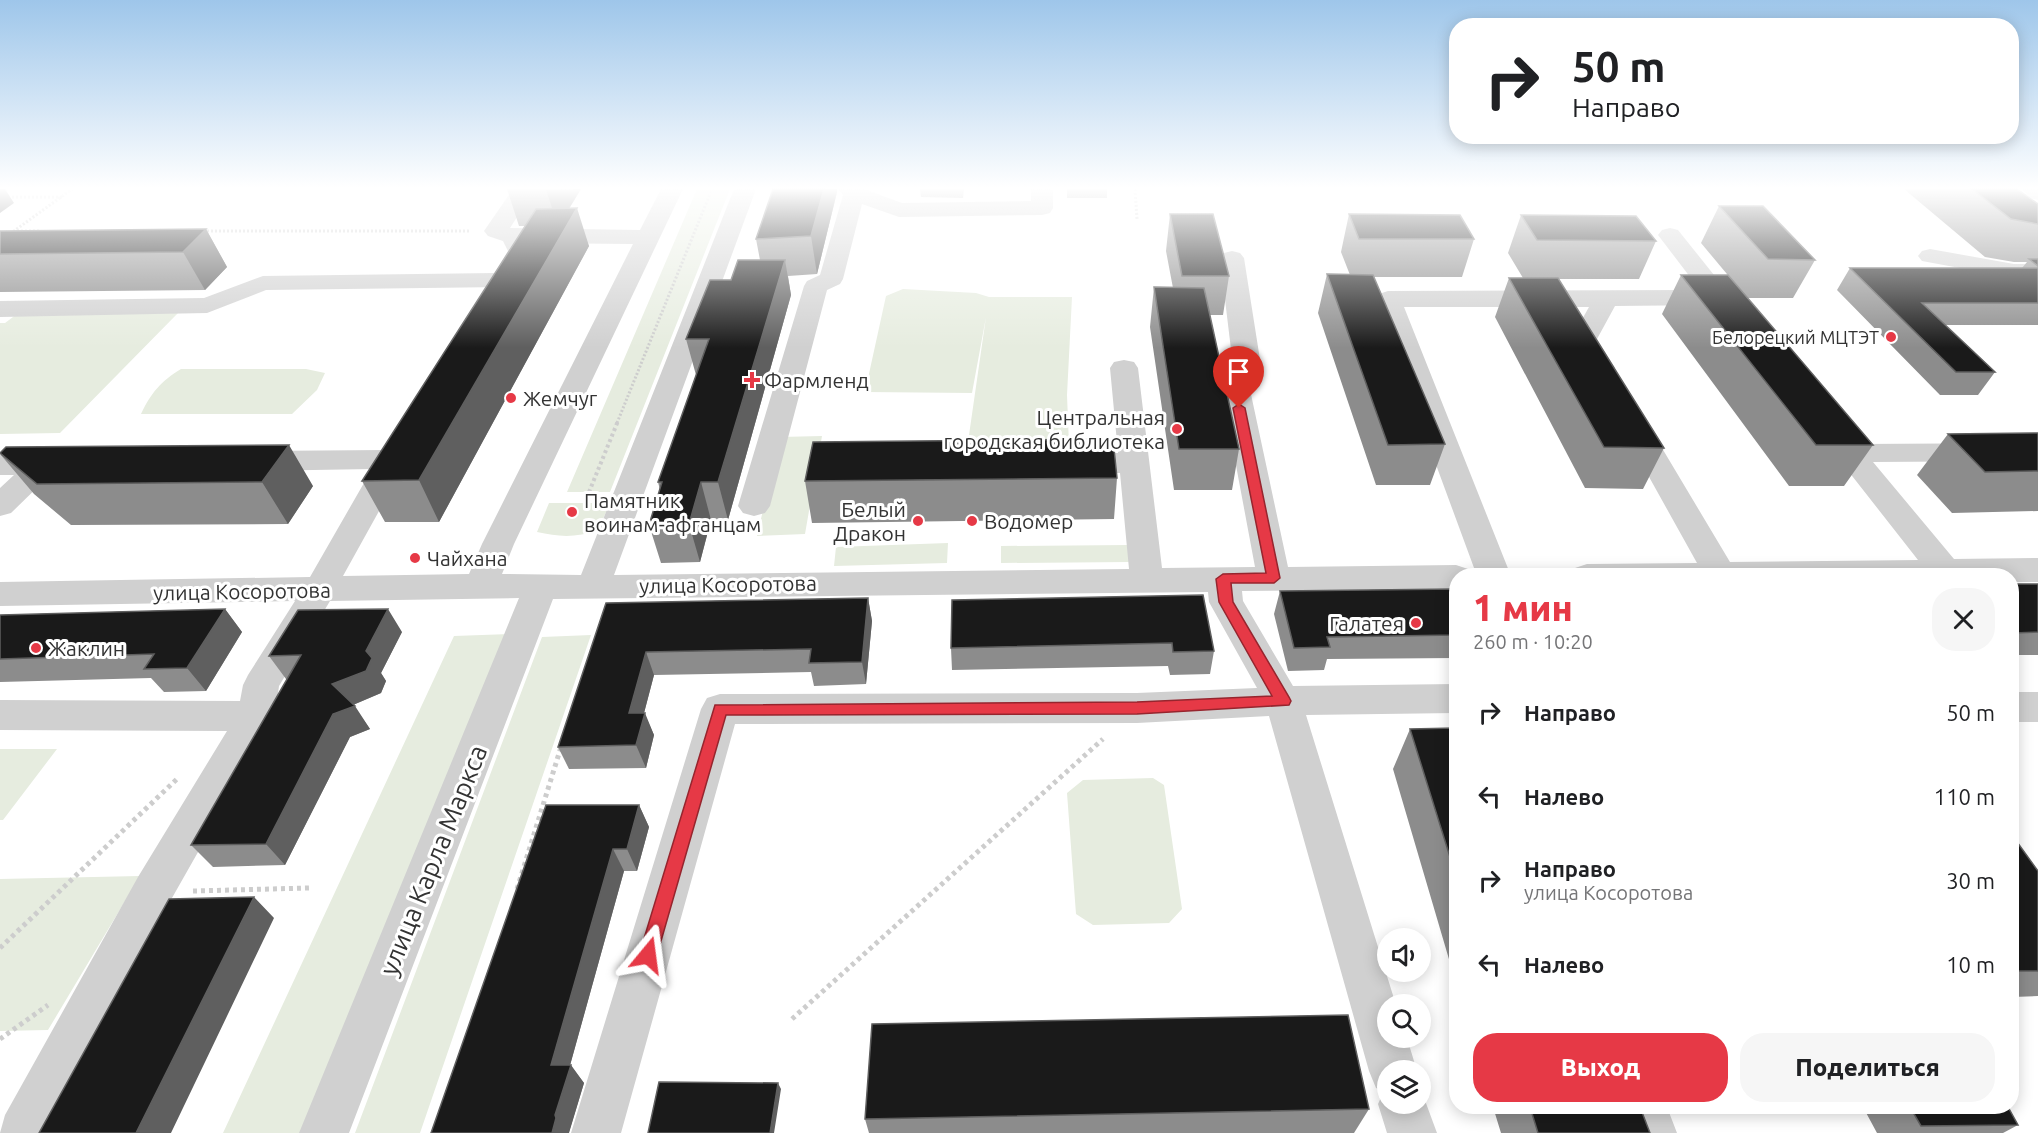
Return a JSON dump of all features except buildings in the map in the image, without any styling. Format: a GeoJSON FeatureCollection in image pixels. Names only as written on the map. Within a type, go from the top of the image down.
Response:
{"type":"FeatureCollection","features":[{"type":"Feature","properties":{"kind":"street"},"geometry":{"type":"LineString","coordinates":[[484,310],[520,251],[511,242]]}},
{"type":"Feature","properties":{"kind":"street"},"geometry":{"type":"LineString","coordinates":[[481,585],[498,544],[646,242]]}},
{"type":"Feature","properties":{"kind":"street"},"geometry":{"type":"LineString","coordinates":[[593,587],[722,286],[732,242]]}},
{"type":"Feature","properties":{"kind":"street"},"geometry":{"type":"LineString","coordinates":[[754,506],[804,286],[831,279],[840,242]]}},
{"type":"Feature","properties":{"kind":"street"},"geometry":{"type":"LineString","coordinates":[[1675,242],[1749,334]]}},
{"type":"Feature","properties":{"kind":"street"},"geometry":{"type":"LineString","coordinates":[[1930,256],[2014,271],[2038,271]]}},
{"type":"Feature","properties":{"kind":"street"},"geometry":{"type":"LineString","coordinates":[[1232,258],[1247,366],[1235,385],[1274,578]]}},
{"type":"Feature","properties":{"kind":"street"},"geometry":{"type":"LineString","coordinates":[[0,309],[207,305],[263,283],[503,280]]}},
{"type":"Feature","properties":{"kind":"street"},"geometry":{"type":"LineString","coordinates":[[1491,568],[1388,298],[1719,297]]}},
{"type":"Feature","properties":{"kind":"street"},"geometry":{"type":"LineString","coordinates":[[1606,299],[1584,339],[1717,568]]}},
{"type":"Feature","properties":{"kind":"street"},"geometry":{"type":"LineString","coordinates":[[1124,369],[1147,579]]}},
{"type":"Feature","properties":{"kind":"street"},"geometry":{"type":"LineString","coordinates":[[1811,407],[1942,568]]}},
{"type":"Feature","properties":{"kind":"street"},"geometry":{"type":"LineString","coordinates":[[23,1133],[153,891],[256,716],[261,685],[319,590],[398,449],[229,462]]}},
{"type":"Feature","properties":{"kind":"street"},"geometry":{"type":"LineString","coordinates":[[1850,453],[2038,452]]}},
{"type":"Feature","properties":{"kind":"street"},"geometry":{"type":"LineString","coordinates":[[1047,464],[1133,463]]}},
{"type":"Feature","properties":{"kind":"street"},"geometry":{"type":"LineString","coordinates":[[0,465],[77,464]]}},
{"type":"Feature","properties":{"kind":"street"},"geometry":{"type":"LineString","coordinates":[[0,506],[42,465]]}},
{"type":"Feature","properties":{"kind":"street"},"geometry":{"type":"LineString","coordinates":[[2019,570],[2038,570]]}},
{"type":"Feature","properties":{"kind":"street","name":"улица Косоротова"},"geometry":{"type":"LineString","coordinates":[[3,598],[481,585],[593,587],[1449,577]]}},
{"type":"Feature","properties":{"kind":"street"},"geometry":{"type":"LineString","coordinates":[[1223,579],[1226,602],[1283,701],[1390,1060]]}},
{"type":"Feature","properties":{"kind":"street","name":"улица Карла Маркса"},"geometry":{"type":"LineString","coordinates":[[324,1133],[542,586]]}},
{"type":"Feature","properties":{"kind":"street"},"geometry":{"type":"LineString","coordinates":[[596,1133],[720,709],[1137,708],[1283,701],[1449,698]]}},
{"type":"Feature","properties":{"kind":"street"},"geometry":{"type":"LineString","coordinates":[[2019,707],[2038,707]]}},
{"type":"Feature","properties":{"kind":"street"},"geometry":{"type":"LineString","coordinates":[[0,715],[256,716]]}},
{"type":"Feature","properties":{"kind":"street"},"geometry":{"type":"LineString","coordinates":[[1406,1114],[1412,1133]]}},
{"type":"Feature","properties":{"kind":"street"},"geometry":{"type":"LineString","coordinates":[[1645,1114],[1652,1133]]}},
{"type":"Feature","properties":{"kind":"path"},"geometry":{"type":"LineString","coordinates":[[589,492],[691,242]]}},
{"type":"Feature","properties":{"kind":"path"},"geometry":{"type":"LineString","coordinates":[[792,1019],[1137,708]]}},
{"type":"Feature","properties":{"kind":"path"},"geometry":{"type":"LineString","coordinates":[[515,894],[565,735]]}},
{"type":"Feature","properties":{"kind":"path"},"geometry":{"type":"LineString","coordinates":[[0,948],[180,776]]}},
{"type":"Feature","properties":{"kind":"path"},"geometry":{"type":"LineString","coordinates":[[153,891],[309,888]]}},
{"type":"Feature","properties":{"kind":"shaded area"},"geometry":{"type":"Polygon","coordinates":[[[674,242],[709,242],[610,492],[567,492],[674,242]]]}},
{"type":"Feature","properties":{"kind":"shaded area"},"geometry":{"type":"Polygon","coordinates":[[[903,289],[976,293],[989,297],[1072,297],[1067,395],[1069,445],[968,442],[986,317],[972,393],[865,392],[886,296],[903,289]]]}},
{"type":"Feature","properties":{"kind":"shaded area"},"geometry":{"type":"Polygon","coordinates":[[[178,313],[60,433],[0,434],[0,323],[5,323],[17,314],[178,313]]]}},
{"type":"Feature","properties":{"kind":"shaded area"},"geometry":{"type":"Polygon","coordinates":[[[181,369],[306,369],[325,373],[317,390],[292,414],[141,414],[157,388],[181,369]]]}},
{"type":"Feature","properties":{"kind":"shaded area"},"geometry":{"type":"Polygon","coordinates":[[[822,436],[805,534],[757,536],[780,437],[822,436]]]}},
{"type":"Feature","properties":{"kind":"shaded area"},"geometry":{"type":"Polygon","coordinates":[[[549,503],[610,503],[598,530],[568,536],[537,532],[549,503]]]}},
{"type":"Feature","properties":{"kind":"shaded area"},"geometry":{"type":"Polygon","coordinates":[[[948,543],[947,563],[834,566],[836,547],[948,543]]]}},
{"type":"Feature","properties":{"kind":"shaded area"},"geometry":{"type":"Polygon","coordinates":[[[1128,545],[1130,562],[1001,563],[1001,546],[1128,545]]]}},
{"type":"Feature","properties":{"kind":"shaded area"},"geometry":{"type":"Polygon","coordinates":[[[510,634],[303,1133],[223,1133],[454,636],[510,634]]]}},
{"type":"Feature","properties":{"kind":"shaded area"},"geometry":{"type":"Polygon","coordinates":[[[591,635],[420,1133],[355,1133],[542,637],[591,635]]]}},
{"type":"Feature","properties":{"kind":"shaded area"},"geometry":{"type":"Polygon","coordinates":[[[0,749],[57,749],[3,820],[0,820],[0,749]]]}},
{"type":"Feature","properties":{"kind":"shaded area"},"geometry":{"type":"Polygon","coordinates":[[[1153,778],[1164,785],[1182,909],[1169,923],[1093,925],[1076,914],[1067,793],[1083,780],[1153,778]]]}},
{"type":"Feature","properties":{"kind":"shaded area"},"geometry":{"type":"Polygon","coordinates":[[[140,876],[48,1030],[0,1031],[0,879],[140,876]]]}},
{"type":"Feature","properties":{"kind":"place","name":"Белорецкий МЦТЭТ"},"geometry":{"type":"Point","coordinates":[1891,337]}},
{"type":"Feature","properties":{"kind":"place","name":"Фармленд"},"geometry":{"type":"Point","coordinates":[752,380]}},
{"type":"Feature","properties":{"kind":"place","name":"Жемчуг"},"geometry":{"type":"Point","coordinates":[511,398]}},
{"type":"Feature","properties":{"kind":"place","name":"Центральная городская библиотека"},"geometry":{"type":"Point","coordinates":[1177,429]}},
{"type":"Feature","properties":{"kind":"place","name":"Памятник воинам-афганцам"},"geometry":{"type":"Point","coordinates":[572,512]}},
{"type":"Feature","properties":{"kind":"place","name":"Белый Дракон"},"geometry":{"type":"Point","coordinates":[918,521]}},
{"type":"Feature","properties":{"kind":"place","name":"Водомер"},"geometry":{"type":"Point","coordinates":[972,521]}},
{"type":"Feature","properties":{"kind":"place","name":"Чайхана"},"geometry":{"type":"Point","coordinates":[415,558]}},
{"type":"Feature","properties":{"kind":"place","name":"Галатея"},"geometry":{"type":"Point","coordinates":[1416,623]}},
{"type":"Feature","properties":{"kind":"place","name":"Жаклин"},"geometry":{"type":"Point","coordinates":[36,648]}},
{"type":"Feature","properties":{"kind":"route"},"geometry":{"type":"LineString","coordinates":[[648,955],[720,709],[1137,708],[1283,701],[1226,602],[1223,579],[1274,578],[1239,408]]}}]}
